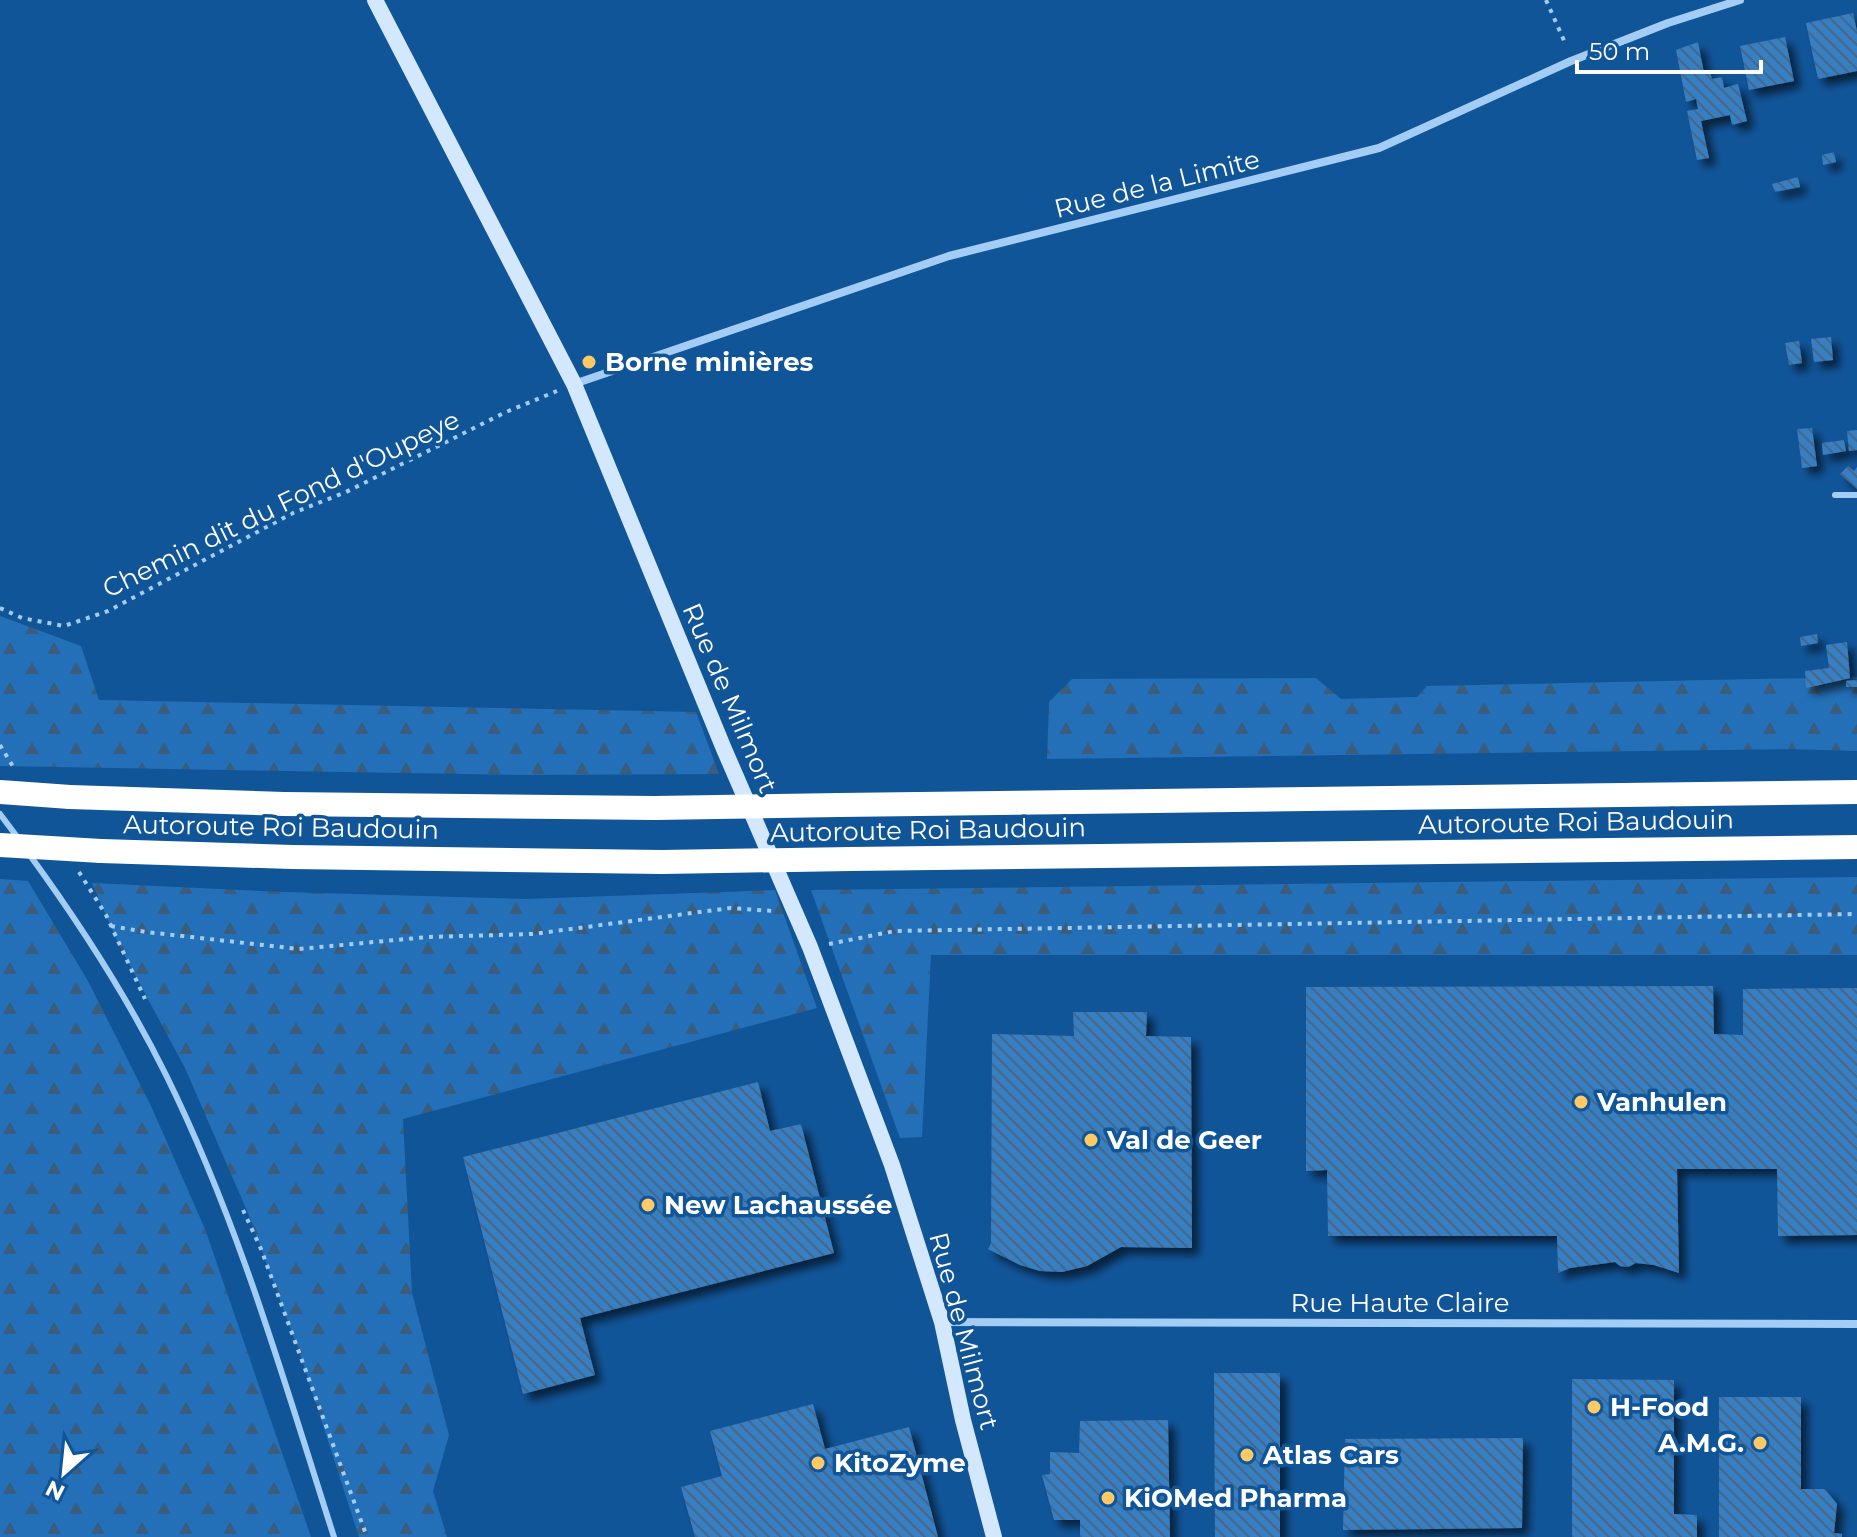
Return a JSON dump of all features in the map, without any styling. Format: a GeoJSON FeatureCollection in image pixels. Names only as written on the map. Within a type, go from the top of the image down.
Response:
{"type":"FeatureCollection","features":[{"type":"Feature","properties":{"kind":"highway","name":"Autoroute Roi Baudouin"},"geometry":{"type":"LineString","coordinates":[[0,792],[284,804],[655,808],[1857,792]]}},
{"type":"Feature","properties":{"kind":"highway","name":"Autoroute Roi Baudouin"},"geometry":{"type":"LineString","coordinates":[[0,845],[292,857],[662,862],[1857,847]]}},
{"type":"Feature","properties":{"kind":"street","name":"Rue de Milmort"},"geometry":{"type":"LineString","coordinates":[[375,0],[574,384],[724,749],[810,947],[892,1165],[942,1322],[963,1420],[994,1537]]}},
{"type":"Feature","properties":{"kind":"street","name":"Rue de la Limite"},"geometry":{"type":"LineString","coordinates":[[574,384],[949,256],[1379,148],[1571,61],[1668,23],[1740,0]]}},
{"type":"Feature","properties":{"kind":"street","name":"Rue Haute Claire"},"geometry":{"type":"LineString","coordinates":[[942,1322],[1857,1324]]}},
{"type":"Feature","properties":{"kind":"lane"},"geometry":{"type":"LineString","coordinates":[[1835,495],[1857,495]]}},
{"type":"Feature","properties":{"kind":"lane"},"geometry":{"type":"LineString","coordinates":[[0,814],[59,896],[115,983],[166,1075],[216,1187],[260,1305],[334,1537]]}},
{"type":"Feature","properties":{"kind":"path"},"geometry":{"type":"LineString","coordinates":[[1546,0],[1571,61]]}},
{"type":"Feature","properties":{"kind":"path","name":"Chemin dit du Fond d'Oupeye"},"geometry":{"type":"LineString","coordinates":[[0,608],[22,618],[64,626],[108,611],[293,513],[346,492],[506,412],[574,384]]}},
{"type":"Feature","properties":{"kind":"path"},"geometry":{"type":"LineString","coordinates":[[111,926],[299,949],[428,937],[533,934],[730,908],[796,913]]}},
{"type":"Feature","properties":{"kind":"path"},"geometry":{"type":"LineString","coordinates":[[810,947],[895,931],[1857,914]]}},
{"type":"Feature","properties":{"kind":"green space"},"geometry":{"type":"Polygon","coordinates":[[[0,616],[81,646],[99,700],[696,712],[719,774],[522,775],[0,766],[0,616]]]}},
{"type":"Feature","properties":{"kind":"green space"},"geometry":{"type":"Polygon","coordinates":[[[1857,677],[1857,751],[1790,749],[1047,759],[1049,702],[1072,679],[1316,678],[1341,699],[1417,697],[1427,686],[1857,677]]]}},
{"type":"Feature","properties":{"kind":"green space"},"geometry":{"type":"Polygon","coordinates":[[[1857,877],[1857,955],[931,955],[922,1137],[900,1138],[811,890],[1857,877]]]}},
{"type":"Feature","properties":{"kind":"green space"},"geometry":{"type":"Polygon","coordinates":[[[0,879],[28,881],[88,981],[151,1106],[205,1229],[311,1537],[0,1537],[0,879]]]}},
{"type":"Feature","properties":{"kind":"green space"},"geometry":{"type":"Polygon","coordinates":[[[92,883],[527,899],[775,890],[817,1008],[403,1119],[412,1293],[449,1435],[433,1491],[447,1537],[359,1537],[302,1360],[248,1213],[185,1068],[119,945],[92,883]]]}},
{"type":"Feature","properties":{"kind":"building"},"geometry":{"type":"Polygon","coordinates":[[[1853,13],[1857,31],[1857,71],[1818,79],[1806,23],[1853,13]]]}},
{"type":"Feature","properties":{"kind":"building"},"geometry":{"type":"Polygon","coordinates":[[[1785,37],[1794,81],[1749,90],[1740,46],[1785,37]]]}},
{"type":"Feature","properties":{"kind":"building"},"geometry":{"type":"Polygon","coordinates":[[[1698,42],[1704,73],[1710,72],[1712,79],[1722,77],[1724,88],[1738,84],[1747,121],[1732,125],[1730,115],[1701,121],[1709,158],[1697,160],[1687,111],[1698,109],[1696,99],[1686,102],[1676,50],[1698,42]]]}},
{"type":"Feature","properties":{"kind":"building"},"geometry":{"type":"Polygon","coordinates":[[[1834,152],[1836,162],[1823,165],[1822,155],[1834,152]]]}},
{"type":"Feature","properties":{"kind":"building"},"geometry":{"type":"Polygon","coordinates":[[[1798,177],[1800,187],[1775,192],[1772,184],[1798,177]]]}},
{"type":"Feature","properties":{"kind":"building"},"geometry":{"type":"Polygon","coordinates":[[[1831,337],[1833,360],[1814,362],[1811,339],[1831,337]]]}},
{"type":"Feature","properties":{"kind":"building"},"geometry":{"type":"Polygon","coordinates":[[[1799,341],[1802,363],[1789,365],[1785,343],[1799,341]]]}},
{"type":"Feature","properties":{"kind":"building"},"geometry":{"type":"Polygon","coordinates":[[[1812,428],[1817,466],[1802,468],[1797,429],[1812,428]]]}},
{"type":"Feature","properties":{"kind":"building"},"geometry":{"type":"Polygon","coordinates":[[[1857,430],[1857,450],[1849,451],[1847,431],[1857,430]]]}},
{"type":"Feature","properties":{"kind":"building"},"geometry":{"type":"Polygon","coordinates":[[[1844,440],[1846,451],[1823,455],[1822,443],[1844,440]]]}},
{"type":"Feature","properties":{"kind":"building"},"geometry":{"type":"Polygon","coordinates":[[[1848,466],[1854,471],[1857,467],[1857,489],[1840,474],[1848,466]]]}},
{"type":"Feature","properties":{"kind":"building"},"geometry":{"type":"Polygon","coordinates":[[[1817,634],[1818,643],[1801,646],[1800,637],[1817,634]]]}},
{"type":"Feature","properties":{"kind":"building"},"geometry":{"type":"Polygon","coordinates":[[[1847,642],[1850,678],[1806,688],[1805,671],[1829,668],[1826,645],[1847,642]]]}},
{"type":"Feature","properties":{"kind":"building"},"geometry":{"type":"Polygon","coordinates":[[[1857,680],[1857,687],[1846,687],[1846,681],[1857,680]]]}},
{"type":"Feature","properties":{"kind":"building","name":"Vanhulen"},"geometry":{"type":"Polygon","coordinates":[[[1713,986],[1714,1034],[1743,1035],[1743,989],[1857,988],[1857,1235],[1778,1236],[1777,1169],[1677,1169],[1679,1273],[1654,1265],[1636,1263],[1628,1267],[1615,1262],[1570,1268],[1558,1273],[1557,1236],[1328,1236],[1327,1170],[1306,1171],[1306,987],[1713,986]]]}},
{"type":"Feature","properties":{"kind":"building","name":"Val de Geer"},"geometry":{"type":"Polygon","coordinates":[[[1073,1012],[1147,1012],[1146,1036],[1191,1037],[1192,1248],[1121,1247],[1087,1266],[1062,1272],[1040,1271],[1020,1265],[988,1249],[991,1243],[992,1034],[1074,1036],[1073,1012]]]}},
{"type":"Feature","properties":{"kind":"building","name":"New Lachaussée"},"geometry":{"type":"Polygon","coordinates":[[[758,1082],[770,1131],[801,1124],[834,1253],[580,1318],[595,1375],[523,1394],[463,1157],[758,1082]]]}},
{"type":"Feature","properties":{"kind":"building","name":"Atlas Cars"},"geometry":{"type":"Polygon","coordinates":[[[1214,1373],[1280,1373],[1280,1537],[1215,1537],[1214,1373]]]}},
{"type":"Feature","properties":{"kind":"building"},"geometry":{"type":"Polygon","coordinates":[[[1572,1379],[1674,1380],[1674,1514],[1697,1515],[1697,1537],[1572,1537],[1572,1379]]]}},
{"type":"Feature","properties":{"kind":"building","name":"A.M.G."},"geometry":{"type":"Polygon","coordinates":[[[1719,1397],[1801,1397],[1801,1489],[1825,1489],[1837,1504],[1834,1533],[1842,1534],[1842,1537],[1719,1537],[1719,1397]]]}},
{"type":"Feature","properties":{"kind":"building","name":"KitoZyme"},"geometry":{"type":"Polygon","coordinates":[[[813,1404],[825,1449],[909,1427],[938,1537],[695,1537],[681,1487],[722,1476],[710,1431],[813,1404]]]}},
{"type":"Feature","properties":{"kind":"building","name":"KiOMed Pharma"},"geometry":{"type":"Polygon","coordinates":[[[1168,1420],[1170,1537],[1080,1537],[1080,1520],[1054,1520],[1042,1475],[1050,1474],[1050,1452],[1079,1453],[1080,1421],[1168,1420]]]}},
{"type":"Feature","properties":{"kind":"building"},"geometry":{"type":"Polygon","coordinates":[[[1523,1438],[1522,1528],[1343,1530],[1345,1439],[1523,1438]]]}},
{"type":"Feature","properties":{"kind":"place","name":"Borne minières"},"geometry":{"type":"Point","coordinates":[589,362]}},
{"type":"Feature","properties":{"kind":"place","name":"Vanhulen"},"geometry":{"type":"Point","coordinates":[1581,1102]}},
{"type":"Feature","properties":{"kind":"place","name":"Val de Geer"},"geometry":{"type":"Point","coordinates":[1091,1140]}},
{"type":"Feature","properties":{"kind":"place","name":"New Lachaussée"},"geometry":{"type":"Point","coordinates":[648,1205]}},
{"type":"Feature","properties":{"kind":"place","name":"H-Food"},"geometry":{"type":"Point","coordinates":[1594,1407]}},
{"type":"Feature","properties":{"kind":"place","name":"A.M.G."},"geometry":{"type":"Point","coordinates":[1760,1443]}},
{"type":"Feature","properties":{"kind":"place","name":"Atlas Cars"},"geometry":{"type":"Point","coordinates":[1247,1455]}},
{"type":"Feature","properties":{"kind":"place","name":"KitoZyme"},"geometry":{"type":"Point","coordinates":[818,1463]}},
{"type":"Feature","properties":{"kind":"place","name":"KiOMed Pharma"},"geometry":{"type":"Point","coordinates":[1108,1498]}}]}
